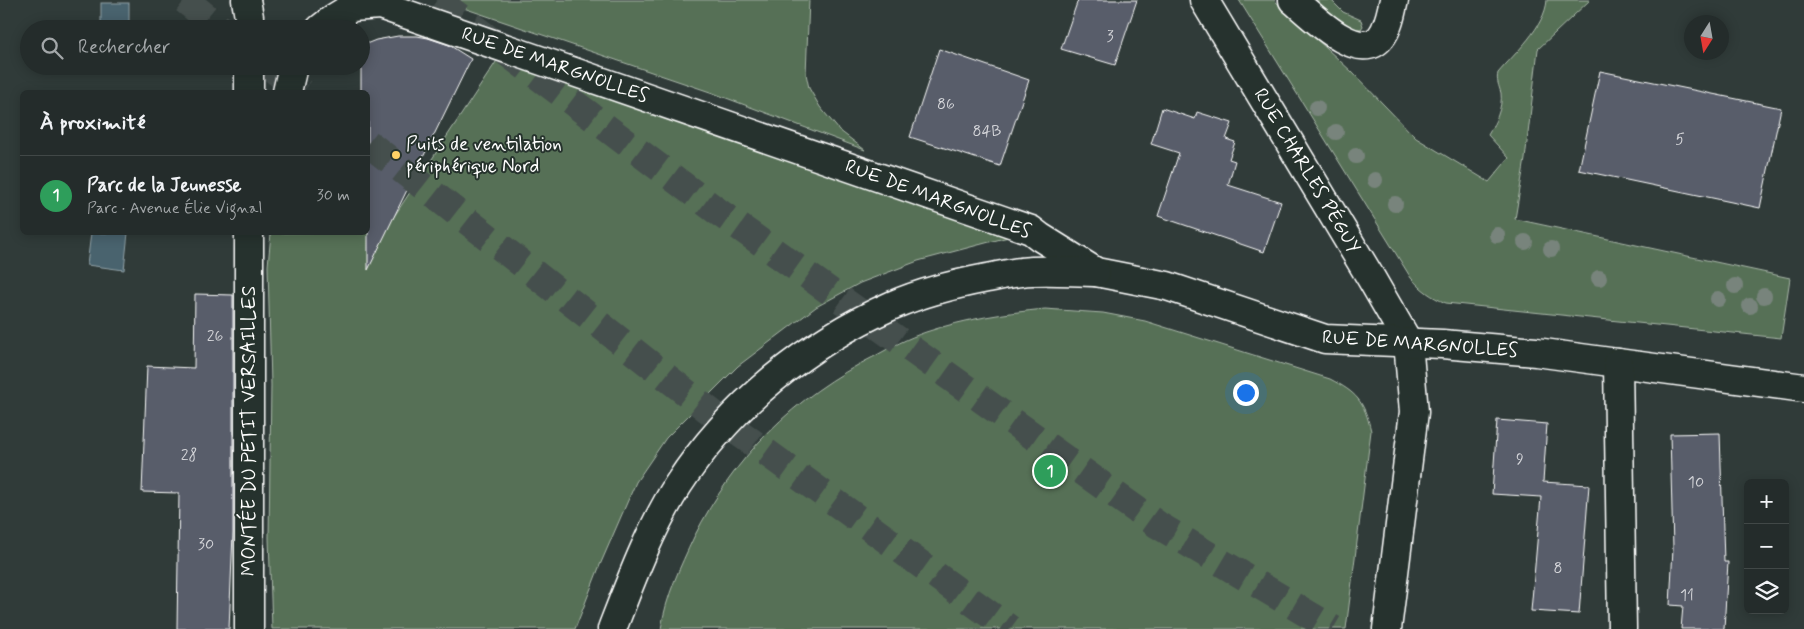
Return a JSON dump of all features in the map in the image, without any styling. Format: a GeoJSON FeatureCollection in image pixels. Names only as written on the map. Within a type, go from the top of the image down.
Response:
{"type":"FeatureCollection","features":[{"type":"Feature","properties":{"kind":"street"},"geometry":{"type":"LineString","coordinates":[[246,0],[249,20]]}},
{"type":"Feature","properties":{"kind":"street","name":"RUE CHARLES PÉGUY"},"geometry":{"type":"LineString","coordinates":[[1204,0],[1408,342]]}},
{"type":"Feature","properties":{"kind":"street"},"geometry":{"type":"LineString","coordinates":[[1293,0],[1332,33],[1346,41],[1360,44],[1372,43],[1381,38],[1388,26],[1394,0]]}},
{"type":"Feature","properties":{"kind":"street","name":"RUE DE MARGNOLLES"},"geometry":{"type":"LineString","coordinates":[[331,20],[352,7],[380,5],[1031,230],[1096,272],[1166,286],[1325,340],[1408,342],[1536,352],[1804,388]]}},
{"type":"Feature","properties":{"kind":"street"},"geometry":{"type":"LineString","coordinates":[[249,75],[249,90]]}},
{"type":"Feature","properties":{"kind":"street"},"geometry":{"type":"LineString","coordinates":[[287,90],[291,75]]}},
{"type":"Feature","properties":{"kind":"street","name":"MONTÉE DU PETIT VERSAILLES"},"geometry":{"type":"LineString","coordinates":[[249,235],[249,629]]}},
{"type":"Feature","properties":{"kind":"street"},"geometry":{"type":"LineString","coordinates":[[249,273],[257,235]]}},
{"type":"Feature","properties":{"kind":"street"},"geometry":{"type":"LineString","coordinates":[[612,629],[636,566],[678,485],[710,442],[786,366],[835,334],[894,304],[952,285],[1021,271],[1096,272]]}},
{"type":"Feature","properties":{"kind":"street"},"geometry":{"type":"LineString","coordinates":[[1386,629],[1414,412],[1408,342]]}},
{"type":"Feature","properties":{"kind":"street"},"geometry":{"type":"LineString","coordinates":[[1618,364],[1622,629]]}},
{"type":"Feature","properties":{"kind":"green space"},"geometry":{"type":"Polygon","coordinates":[[[440,0],[809,0],[806,74],[809,88],[820,107],[839,130],[865,150],[713,93],[440,0]]]}},
{"type":"Feature","properties":{"kind":"green space"},"geometry":{"type":"Polygon","coordinates":[[[1239,0],[1274,0],[1352,72],[1416,138],[1489,182],[1509,158],[1488,135],[1496,120],[1501,104],[1498,73],[1535,30],[1545,10],[1547,0],[1590,0],[1538,49],[1525,159],[1515,219],[1790,278],[1781,338],[1446,303],[1431,296],[1411,278],[1239,0]]]}},
{"type":"Feature","properties":{"kind":"green space"},"geometry":{"type":"Polygon","coordinates":[[[1306,0],[1331,0],[1343,12],[1361,20],[1363,26],[1361,29],[1344,28],[1306,0]]]}},
{"type":"Feature","properties":{"kind":"green space"},"geometry":{"type":"Polygon","coordinates":[[[498,59],[1012,236],[918,261],[860,283],[816,307],[738,366],[666,438],[636,482],[575,629],[272,629],[269,538],[271,385],[268,266],[271,235],[370,235],[370,223],[376,225],[393,218],[498,59]]]}},
{"type":"Feature","properties":{"kind":"green space"},"geometry":{"type":"Polygon","coordinates":[[[1045,309],[1103,313],[1145,321],[1330,379],[1347,389],[1358,399],[1365,412],[1371,431],[1346,629],[661,629],[666,605],[674,582],[694,537],[710,508],[728,480],[748,455],[793,410],[845,372],[913,337],[941,327],[970,320],[1045,309]]]}},
{"type":"Feature","properties":{"kind":"water"},"geometry":{"type":"Polygon","coordinates":[[[101,3],[129,3],[129,20],[101,20],[101,3]]]}},
{"type":"Feature","properties":{"kind":"water"},"geometry":{"type":"Polygon","coordinates":[[[91,235],[128,235],[124,270],[87,265],[91,235]]]}},
{"type":"Feature","properties":{"kind":"building"},"geometry":{"type":"Polygon","coordinates":[[[1078,0],[1137,0],[1115,65],[1061,49],[1078,0]]]}},
{"type":"Feature","properties":{"kind":"building","name":"Puits de ventilation périphérique Nord"},"geometry":{"type":"Polygon","coordinates":[[[398,36],[428,38],[449,45],[471,59],[368,270],[368,235],[370,235],[370,90],[361,90],[361,75],[370,75],[370,42],[398,36]]]}},
{"type":"Feature","properties":{"kind":"building"},"geometry":{"type":"Polygon","coordinates":[[[939,49],[1029,80],[1000,166],[910,137],[939,49]]]}},
{"type":"Feature","properties":{"kind":"building"},"geometry":{"type":"Polygon","coordinates":[[[1600,71],[1781,108],[1760,208],[1579,170],[1600,71]]]}},
{"type":"Feature","properties":{"kind":"building"},"geometry":{"type":"Polygon","coordinates":[[[1162,108],[1195,119],[1197,112],[1232,123],[1226,139],[1235,142],[1229,159],[1235,161],[1228,185],[1281,202],[1264,252],[1158,216],[1179,153],[1151,144],[1162,108]]]}},
{"type":"Feature","properties":{"kind":"building"},"geometry":{"type":"Polygon","coordinates":[[[195,294],[233,295],[233,533],[229,629],[177,629],[179,493],[142,492],[147,366],[194,368],[195,294]]]}},
{"type":"Feature","properties":{"kind":"building"},"geometry":{"type":"Polygon","coordinates":[[[1497,420],[1547,424],[1543,482],[1589,485],[1579,614],[1531,611],[1541,497],[1492,494],[1497,420]]]}},
{"type":"Feature","properties":{"kind":"building"},"geometry":{"type":"Polygon","coordinates":[[[1720,433],[1724,562],[1728,562],[1724,629],[1681,629],[1683,606],[1670,605],[1673,548],[1670,434],[1720,433]]]}},
{"type":"Feature","properties":{"kind":"tunnel"},"geometry":{"type":"LineString","coordinates":[[185,0],[210,20]]}},
{"type":"Feature","properties":{"kind":"tunnel"},"geometry":{"type":"LineString","coordinates":[[437,0],[717,211],[1158,525],[1333,629]]}},
{"type":"Feature","properties":{"kind":"tunnel"},"geometry":{"type":"LineString","coordinates":[[281,75],[300,90]]}},
{"type":"Feature","properties":{"kind":"tunnel"},"geometry":{"type":"LineString","coordinates":[[370,145],[716,416],[1010,629]]}},
{"type":"Feature","properties":{"kind":"place","name":"Puits de ventilation périphérique Nord"},"geometry":{"type":"Point","coordinates":[396,155]}},
{"type":"Feature","properties":{"kind":"place","name":"Parc de la Jeunesse"},"geometry":{"type":"Point","coordinates":[1050,471]}}]}
